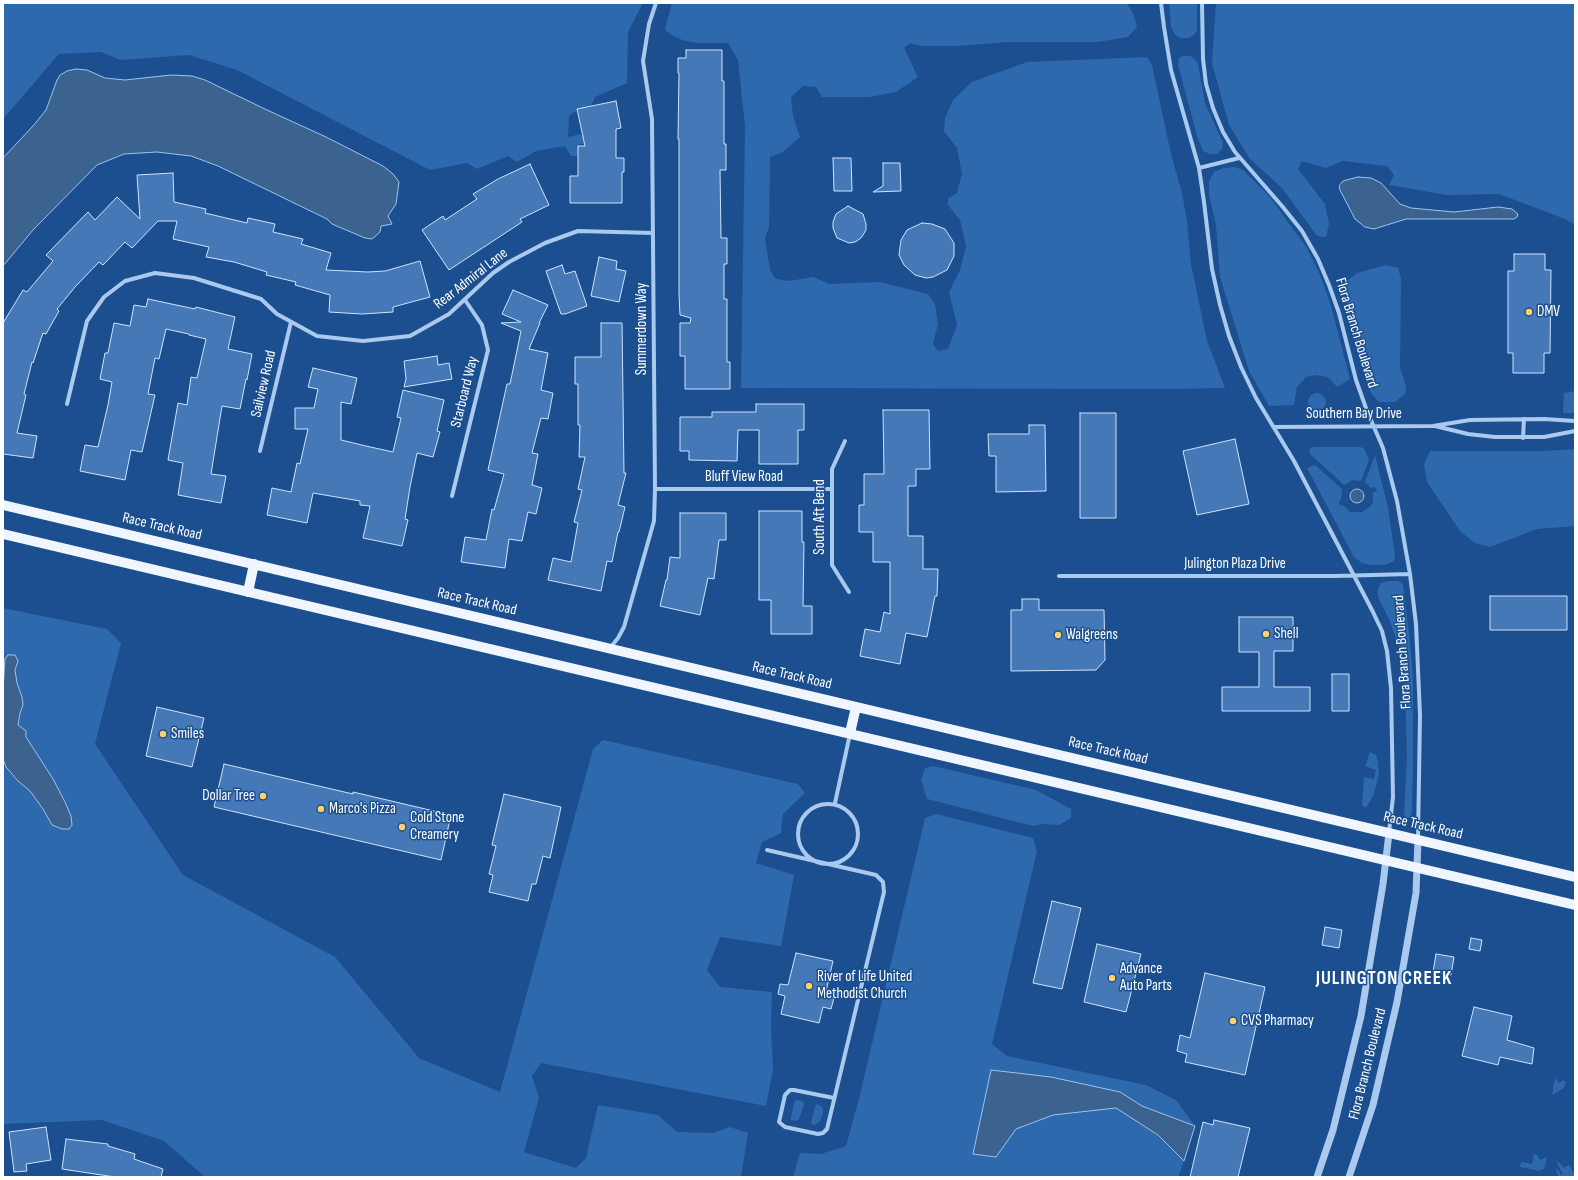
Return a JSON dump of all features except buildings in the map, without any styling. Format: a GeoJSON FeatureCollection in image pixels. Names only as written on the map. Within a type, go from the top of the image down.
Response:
{"type":"FeatureCollection","features":[{"type":"Feature","properties":{"kind":"main road","name":"Race Track Road"},"geometry":{"type":"LineString","coordinates":[[3,505],[1575,877]]}},
{"type":"Feature","properties":{"kind":"main road"},"geometry":{"type":"LineString","coordinates":[[3,534],[1575,905]]}},
{"type":"Feature","properties":{"kind":"main road"},"geometry":{"type":"LineString","coordinates":[[248,592],[254,564]]}},
{"type":"Feature","properties":{"kind":"main road"},"geometry":{"type":"LineString","coordinates":[[850,734],[856,707]]}},
{"type":"Feature","properties":{"kind":"street","name":"Summerdown Way"},"geometry":{"type":"LineString","coordinates":[[610,649],[624,627],[654,521],[652,119],[643,61],[649,24],[656,3]]}},
{"type":"Feature","properties":{"kind":"street","name":"Flora Branch Boulevard"},"geometry":{"type":"LineString","coordinates":[[1161,3],[1171,70],[1199,168],[1212,269],[1223,318],[1241,368],[1256,398],[1294,461],[1354,576],[1382,631],[1387,651],[1391,688],[1393,797],[1386,860],[1361,1016],[1333,1130],[1317,1177]]}},
{"type":"Feature","properties":{"kind":"street","name":"Flora Branch Boulevard"},"geometry":{"type":"LineString","coordinates":[[1202,3],[1203,59],[1206,84],[1213,108],[1223,132],[1239,158],[1302,231],[1318,259],[1330,285],[1339,313],[1356,380],[1383,448],[1397,502],[1410,574],[1416,624],[1419,674],[1420,799],[1416,893],[1397,1002],[1384,1061],[1373,1105],[1349,1177]]}},
{"type":"Feature","properties":{"kind":"street"},"geometry":{"type":"LineString","coordinates":[[1199,168],[1239,158]]}},
{"type":"Feature","properties":{"kind":"street","name":"Rear Admiral Lane"},"geometry":{"type":"LineString","coordinates":[[67,404],[87,321],[104,297],[125,281],[155,273],[194,278],[261,299],[277,314],[317,336],[363,341],[410,336],[449,314],[493,273],[509,262],[545,243],[578,231],[653,233]]}},
{"type":"Feature","properties":{"kind":"street","name":"Starboard Way"},"geometry":{"type":"LineString","coordinates":[[452,496],[488,350],[482,325],[465,300]]}},
{"type":"Feature","properties":{"kind":"street","name":"Sailview Road"},"geometry":{"type":"LineString","coordinates":[[260,451],[291,322]]}},
{"type":"Feature","properties":{"kind":"street"},"geometry":{"type":"LineString","coordinates":[[1522,438],[1524,419]]}},
{"type":"Feature","properties":{"kind":"street","name":"Southern Bay Drive"},"geometry":{"type":"LineString","coordinates":[[1274,427],[1433,426],[1470,420],[1524,419],[1575,421]]}},
{"type":"Feature","properties":{"kind":"street","name":"Southern Bay Drive"},"geometry":{"type":"LineString","coordinates":[[1433,426],[1468,434],[1522,438],[1544,437],[1575,431]]}},
{"type":"Feature","properties":{"kind":"street","name":"South Aft Bend"},"geometry":{"type":"LineString","coordinates":[[845,441],[832,469],[832,565],[849,592]]}},
{"type":"Feature","properties":{"kind":"street","name":"Bluff View Road"},"geometry":{"type":"LineString","coordinates":[[655,489],[832,489]]}},
{"type":"Feature","properties":{"kind":"street","name":"Julington Plaza Drive"},"geometry":{"type":"LineString","coordinates":[[1059,576],[1354,576],[1410,574]]}},
{"type":"Feature","properties":{"kind":"street"},"geometry":{"type":"LineString","coordinates":[[834,803],[850,734]]}},
{"type":"Feature","properties":{"kind":"street"},"geometry":{"type":"LineString","coordinates":[[834,803],[844,808],[854,818],[858,833],[856,846],[850,856],[845,860],[821,863],[808,857],[802,851],[798,840],[799,825],[805,814],[814,806],[834,803]]}},
{"type":"Feature","properties":{"kind":"street"},"geometry":{"type":"LineString","coordinates":[[767,850],[876,875],[881,880],[884,888],[827,1129],[818,1134],[784,1127],[779,1122],[784,1095],[790,1090],[834,1098]]}},
{"type":"Feature","properties":{"kind":"shaded area"},"geometry":{"type":"Polygon","coordinates":[[[3,3],[643,3],[628,32],[627,83],[595,97],[591,106],[576,111],[569,116],[568,137],[580,134],[584,138],[584,144],[579,144],[579,156],[571,156],[565,146],[536,151],[517,162],[508,156],[477,169],[467,163],[430,170],[237,70],[189,55],[120,60],[101,52],[59,54],[3,119],[3,3]]]}},
{"type":"Feature","properties":{"kind":"shaded area"},"geometry":{"type":"Polygon","coordinates":[[[672,3],[1127,3],[1134,16],[1137,27],[1128,37],[1098,42],[1009,42],[959,46],[921,46],[910,43],[904,48],[918,77],[896,92],[870,97],[822,97],[816,87],[803,86],[791,97],[793,116],[800,137],[783,152],[770,157],[769,227],[765,238],[770,270],[776,279],[789,281],[813,277],[829,284],[880,282],[928,294],[935,304],[938,324],[933,344],[938,351],[948,349],[957,325],[949,292],[960,270],[966,246],[960,220],[948,205],[948,198],[957,193],[962,174],[957,148],[944,131],[945,118],[953,100],[972,82],[1027,62],[1147,57],[1152,65],[1171,154],[1182,193],[1187,221],[1191,264],[1207,341],[1225,388],[741,388],[745,126],[738,60],[728,43],[698,43],[682,40],[670,34],[665,29],[672,3]]]}},
{"type":"Feature","properties":{"kind":"shaded area"},"geometry":{"type":"Polygon","coordinates":[[[1169,3],[1197,3],[1197,30],[1194,35],[1189,38],[1181,38],[1175,35],[1171,27],[1169,3]]]}},
{"type":"Feature","properties":{"kind":"shaded area"},"geometry":{"type":"Polygon","coordinates":[[[1216,3],[1575,3],[1575,225],[1565,219],[1499,194],[1447,195],[1389,185],[1394,175],[1387,166],[1343,161],[1326,168],[1302,161],[1298,169],[1325,204],[1329,224],[1326,237],[1317,236],[1282,188],[1250,159],[1229,125],[1212,63],[1216,3]]]}},
{"type":"Feature","properties":{"kind":"shaded area"},"geometry":{"type":"Polygon","coordinates":[[[1183,56],[1190,56],[1194,58],[1198,64],[1205,103],[1223,143],[1222,149],[1218,154],[1210,154],[1203,151],[1198,139],[1178,65],[1179,58],[1183,56]]]}},
{"type":"Feature","properties":{"kind":"shaded area"},"geometry":{"type":"Polygon","coordinates":[[[76,69],[87,70],[105,78],[125,80],[171,75],[192,76],[205,80],[326,137],[383,166],[393,174],[399,182],[396,204],[388,216],[392,224],[381,226],[380,232],[372,239],[365,238],[332,224],[327,219],[218,166],[191,156],[157,152],[124,154],[97,165],[33,230],[3,266],[3,158],[46,110],[60,75],[67,71],[76,69]]]}},
{"type":"Feature","properties":{"kind":"shaded area"},"geometry":{"type":"Polygon","coordinates":[[[1235,167],[1243,170],[1269,196],[1307,248],[1320,275],[1330,302],[1350,379],[1337,387],[1329,378],[1323,376],[1316,375],[1306,377],[1297,387],[1294,405],[1269,406],[1249,371],[1220,277],[1216,225],[1209,195],[1209,181],[1214,172],[1224,168],[1235,167]]]}},
{"type":"Feature","properties":{"kind":"shaded area"},"geometry":{"type":"Polygon","coordinates":[[[1358,177],[1371,178],[1381,183],[1400,204],[1411,208],[1454,212],[1498,207],[1512,209],[1518,214],[1514,219],[1406,219],[1374,229],[1365,227],[1355,219],[1339,186],[1343,181],[1358,177]]]}},
{"type":"Feature","properties":{"kind":"shaded area"},"geometry":{"type":"Polygon","coordinates":[[[1386,265],[1398,268],[1401,278],[1400,367],[1406,386],[1405,394],[1395,402],[1379,402],[1371,393],[1356,349],[1346,299],[1347,281],[1357,273],[1386,265]]]}},
{"type":"Feature","properties":{"kind":"shaded area"},"geometry":{"type":"Polygon","coordinates":[[[1575,391],[1575,413],[1563,413],[1564,393],[1575,391]]]}},
{"type":"Feature","properties":{"kind":"shaded area"},"geometry":{"type":"Polygon","coordinates":[[[1317,393],[1323,396],[1326,402],[1323,408],[1317,411],[1311,408],[1308,402],[1311,396],[1317,393]]]}},
{"type":"Feature","properties":{"kind":"shaded area"},"geometry":{"type":"Polygon","coordinates":[[[1310,448],[1364,448],[1369,460],[1361,481],[1353,480],[1344,485],[1310,454],[1310,448]]]}},
{"type":"Feature","properties":{"kind":"shaded area"},"geometry":{"type":"Polygon","coordinates":[[[1575,449],[1575,526],[1537,529],[1490,547],[1475,543],[1460,531],[1427,482],[1424,464],[1430,451],[1545,451],[1575,449]]]}},
{"type":"Feature","properties":{"kind":"shaded area"},"geometry":{"type":"Polygon","coordinates":[[[1375,455],[1388,508],[1395,556],[1394,561],[1385,565],[1371,565],[1362,563],[1354,557],[1307,468],[1315,465],[1342,489],[1341,500],[1339,501],[1340,506],[1343,505],[1350,512],[1362,512],[1370,507],[1373,502],[1373,492],[1377,491],[1375,487],[1371,488],[1365,482],[1375,455]]]}},
{"type":"Feature","properties":{"kind":"shaded area"},"geometry":{"type":"Polygon","coordinates":[[[1354,489],[1360,489],[1364,493],[1364,499],[1360,503],[1354,503],[1350,499],[1350,493],[1354,489]]]}},
{"type":"Feature","properties":{"kind":"shaded area"},"geometry":{"type":"Polygon","coordinates":[[[1398,581],[1403,584],[1413,679],[1412,813],[1407,819],[1404,813],[1407,759],[1405,680],[1398,644],[1389,619],[1378,597],[1378,589],[1381,583],[1398,581]]]}},
{"type":"Feature","properties":{"kind":"shaded area"},"geometry":{"type":"Polygon","coordinates":[[[3,608],[107,629],[121,643],[95,744],[183,875],[335,957],[419,1058],[500,1092],[593,749],[603,740],[798,784],[805,793],[783,814],[781,833],[762,842],[756,863],[794,875],[781,946],[720,937],[707,970],[720,987],[772,992],[771,1026],[773,1070],[766,1106],[541,1063],[532,1076],[539,1098],[524,1152],[576,1168],[586,1158],[598,1105],[658,1115],[677,1132],[713,1133],[730,1127],[748,1133],[741,1177],[205,1177],[164,1141],[102,1120],[3,1124],[3,759],[6,767],[18,781],[30,791],[52,825],[71,816],[53,779],[18,725],[23,705],[15,670],[18,661],[4,681],[3,690],[3,608]]]}},
{"type":"Feature","properties":{"kind":"shaded area"},"geometry":{"type":"Polygon","coordinates":[[[8,655],[15,655],[18,661],[15,670],[23,705],[18,725],[26,731],[26,737],[53,779],[65,802],[71,816],[72,825],[69,829],[62,829],[52,825],[30,791],[18,781],[6,767],[3,759],[3,690],[5,659],[8,655]]]}},
{"type":"Feature","properties":{"kind":"shaded area"},"geometry":{"type":"Polygon","coordinates":[[[1370,752],[1376,755],[1379,775],[1373,796],[1366,808],[1362,805],[1364,777],[1374,779],[1376,770],[1365,766],[1370,752]]]}},
{"type":"Feature","properties":{"kind":"shaded area"},"geometry":{"type":"Polygon","coordinates":[[[933,766],[1036,790],[1071,809],[1071,818],[1059,825],[1043,824],[1033,826],[927,799],[921,780],[925,768],[933,766]]]}},
{"type":"Feature","properties":{"kind":"shaded area"},"geometry":{"type":"Polygon","coordinates":[[[936,814],[1033,838],[1037,851],[992,1044],[1007,1056],[1146,1085],[1176,1100],[1195,1126],[1142,1106],[1120,1092],[991,1070],[973,1154],[995,1157],[1016,1128],[1053,1115],[1116,1108],[1158,1135],[1184,1161],[1178,1177],[793,1177],[800,1153],[821,1154],[846,1146],[859,1099],[925,818],[936,814]]]}},
{"type":"Feature","properties":{"kind":"shaded area"},"geometry":{"type":"Polygon","coordinates":[[[991,1070],[1051,1077],[1120,1092],[1142,1106],[1195,1126],[1184,1161],[1158,1135],[1116,1108],[1053,1115],[1016,1129],[996,1157],[973,1154],[991,1070]]]}},
{"type":"Feature","properties":{"kind":"shaded area"},"geometry":{"type":"Polygon","coordinates":[[[1555,1078],[1559,1083],[1563,1080],[1566,1082],[1564,1088],[1552,1095],[1555,1078]]]}},
{"type":"Feature","properties":{"kind":"shaded area"},"geometry":{"type":"Polygon","coordinates":[[[795,1100],[803,1101],[804,1104],[797,1121],[791,1120],[795,1100]]]}},
{"type":"Feature","properties":{"kind":"shaded area"},"geometry":{"type":"Polygon","coordinates":[[[816,1104],[821,1106],[823,1113],[820,1121],[815,1125],[811,1123],[816,1104]]]}},
{"type":"Feature","properties":{"kind":"shaded area"},"geometry":{"type":"Polygon","coordinates":[[[1534,1154],[1537,1155],[1540,1160],[1547,1157],[1544,1169],[1539,1171],[1520,1167],[1522,1162],[1532,1164],[1534,1154]]]}},
{"type":"Feature","properties":{"kind":"shaded area"},"geometry":{"type":"Polygon","coordinates":[[[1558,1161],[1564,1168],[1569,1165],[1574,1173],[1574,1177],[1559,1176],[1556,1167],[1561,1175],[1563,1174],[1557,1163],[1558,1161]]]}},
{"type":"Feature","properties":{"kind":"place","name":"DMV"},"geometry":{"type":"Point","coordinates":[1529,312]}},
{"type":"Feature","properties":{"kind":"place","name":"Shell"},"geometry":{"type":"Point","coordinates":[1266,634]}},
{"type":"Feature","properties":{"kind":"place","name":"Walgreens"},"geometry":{"type":"Point","coordinates":[1058,635]}},
{"type":"Feature","properties":{"kind":"place","name":"Smiles"},"geometry":{"type":"Point","coordinates":[163,734]}},
{"type":"Feature","properties":{"kind":"place","name":"Dollar Tree"},"geometry":{"type":"Point","coordinates":[263,796]}},
{"type":"Feature","properties":{"kind":"place","name":"Marco's Pizza"},"geometry":{"type":"Point","coordinates":[321,809]}},
{"type":"Feature","properties":{"kind":"place","name":"Cold Stone Creamery"},"geometry":{"type":"Point","coordinates":[402,827]}},
{"type":"Feature","properties":{"kind":"place","name":"Advance Auto Parts"},"geometry":{"type":"Point","coordinates":[1112,978]}},
{"type":"Feature","properties":{"kind":"place","name":"River of Life United Methodist Church"},"geometry":{"type":"Point","coordinates":[809,986]}},
{"type":"Feature","properties":{"kind":"place","name":"CVS Pharmacy"},"geometry":{"type":"Point","coordinates":[1233,1021]}},
{"type":"Feature","properties":{"kind":"district","name":"JULINGTON CREEK"},"geometry":{"type":"Point","coordinates":[1384,979]}}]}
